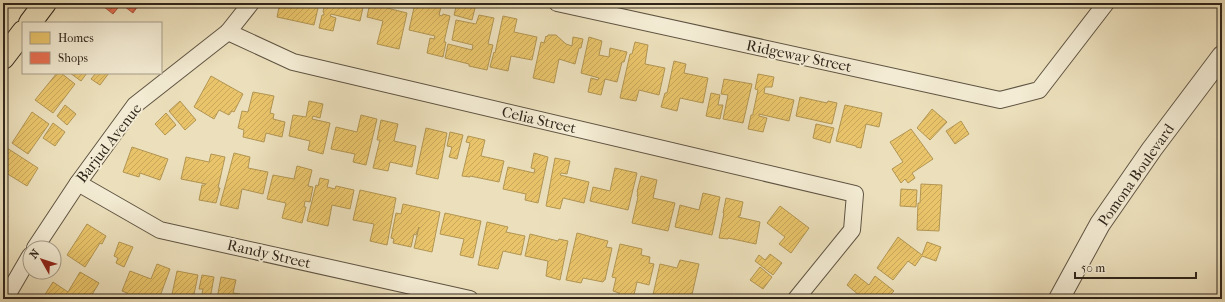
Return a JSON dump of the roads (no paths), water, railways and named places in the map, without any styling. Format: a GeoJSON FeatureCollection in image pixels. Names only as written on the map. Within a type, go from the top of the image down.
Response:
{"type":"FeatureCollection","features":[{"type":"Feature","properties":{"kind":"main road"},"geometry":{"type":"LineString","coordinates":[[31,22],[45,3]]}},
{"type":"Feature","properties":{"kind":"main road"},"geometry":{"type":"LineString","coordinates":[[3,58],[22,33]]}},
{"type":"Feature","properties":{"kind":"street","name":"Barjud Avenue"},"geometry":{"type":"LineString","coordinates":[[40,240],[78,183],[135,106],[228,32],[250,3]]}},
{"type":"Feature","properties":{"kind":"street","name":"Ridgeway Street"},"geometry":{"type":"LineString","coordinates":[[557,3],[1000,100],[1039,90],[1106,3]]}},
{"type":"Feature","properties":{"kind":"street","name":"Celia Street"},"geometry":{"type":"LineString","coordinates":[[228,32],[293,62],[854,194],[852,230],[796,299]]}},
{"type":"Feature","properties":{"kind":"street","name":"Pomona Boulevard"},"geometry":{"type":"LineString","coordinates":[[1059,299],[1100,224],[1152,149],[1222,56]]}},
{"type":"Feature","properties":{"kind":"street","name":"Randy Street"},"geometry":{"type":"LineString","coordinates":[[78,183],[160,230],[470,299]]}},
{"type":"Feature","properties":{"kind":"street"},"geometry":{"type":"LineString","coordinates":[[5,299],[22,270]]}}]}
